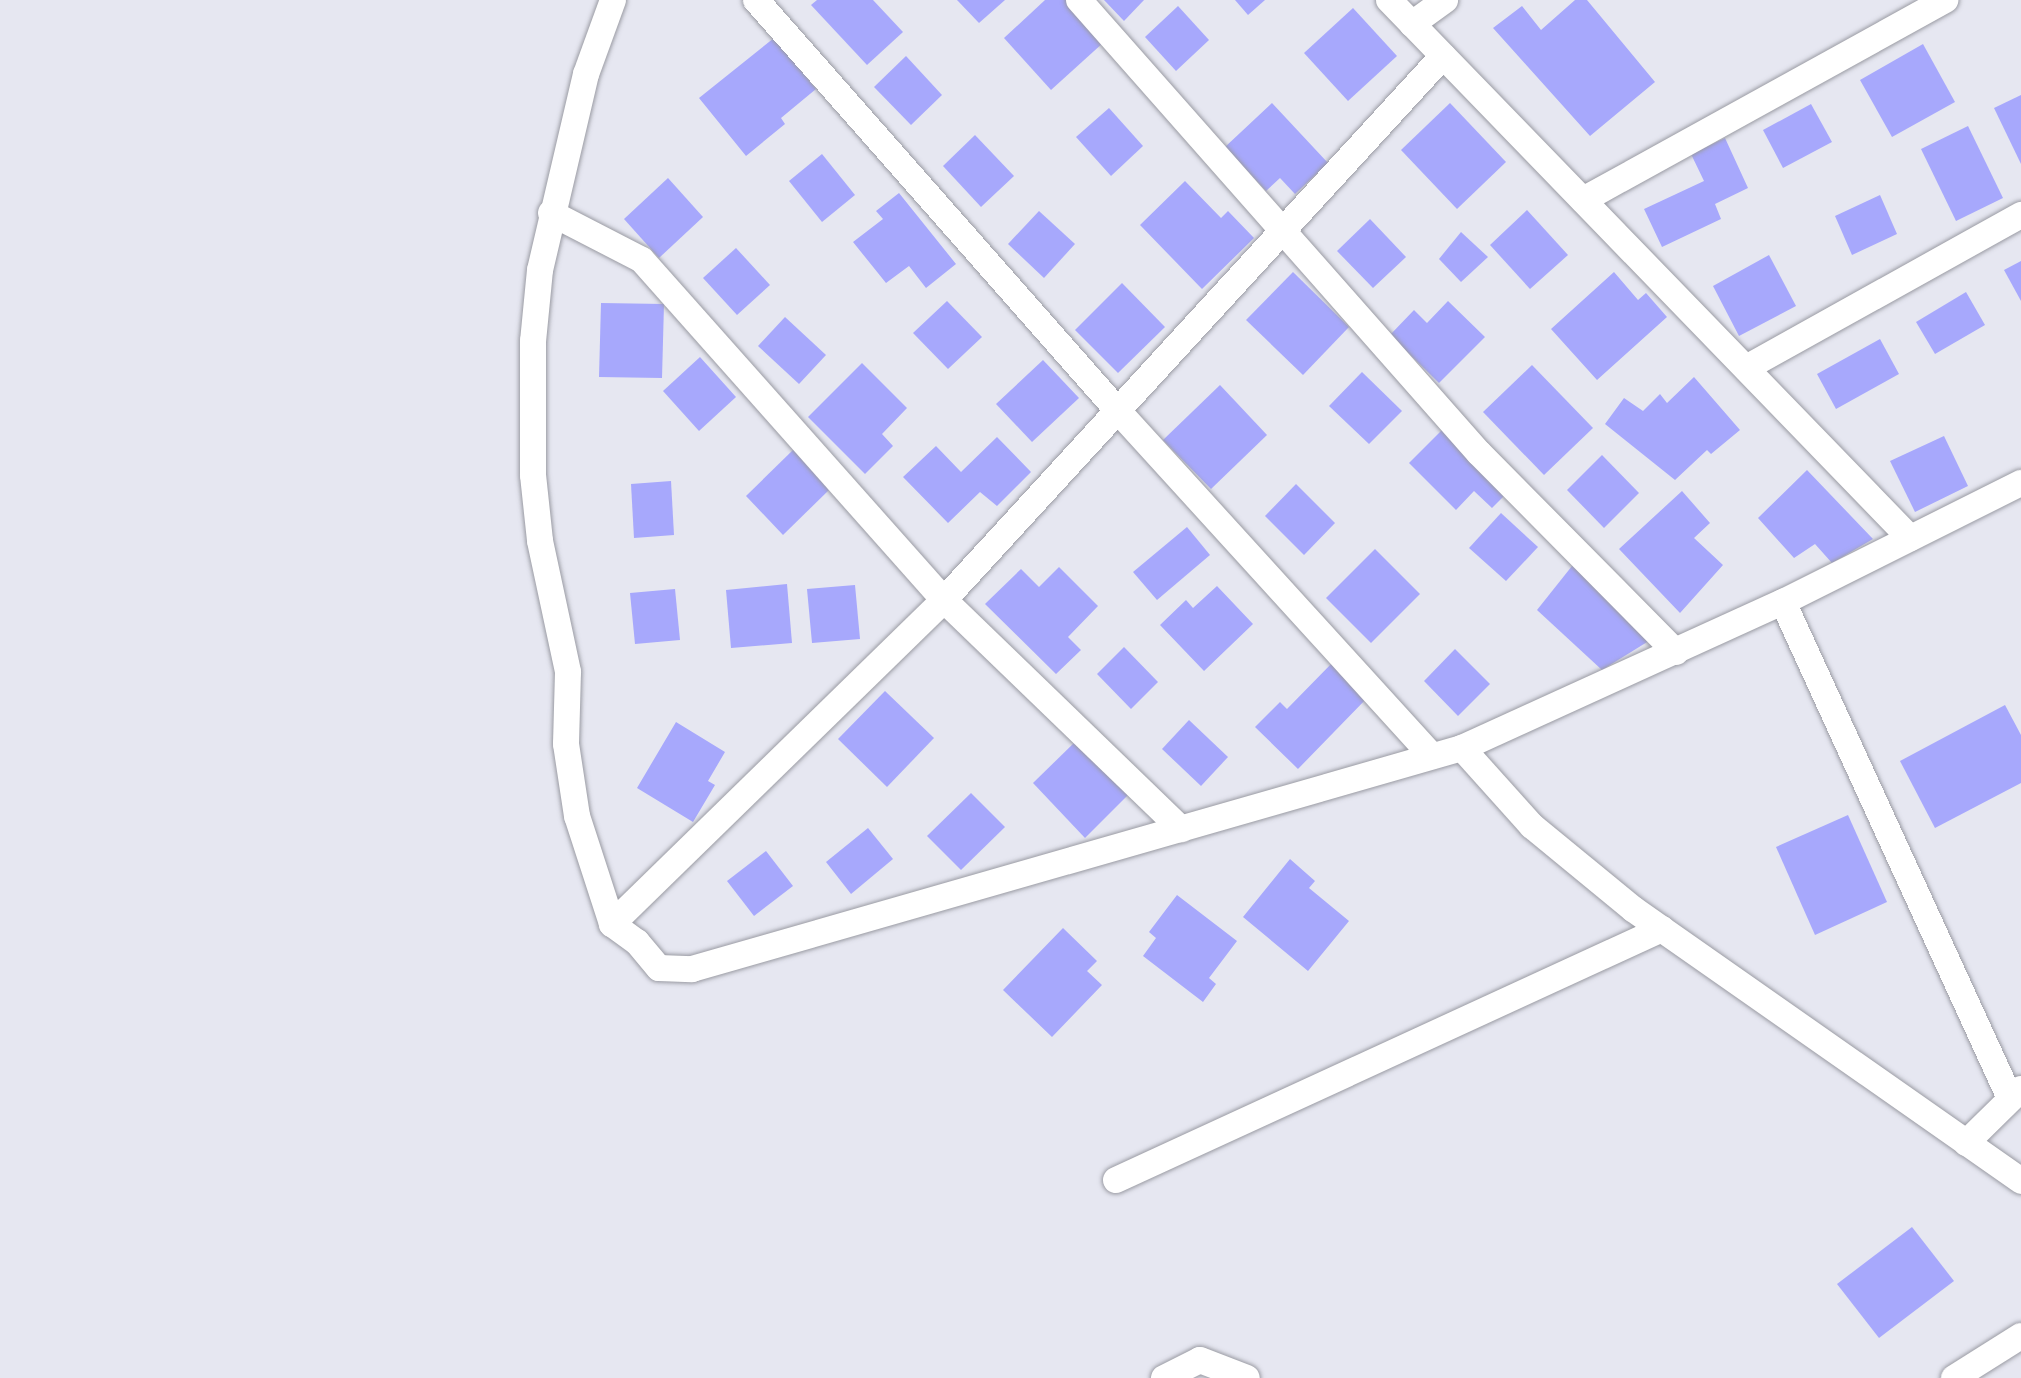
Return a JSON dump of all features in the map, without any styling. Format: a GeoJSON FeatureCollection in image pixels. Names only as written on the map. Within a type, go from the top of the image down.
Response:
{"type":"FeatureCollection","features":[{"type":"Feature","properties":{"kind":"street"},"geometry":{"type":"LineString","coordinates":[[613,0],[586,74],[551,213],[533,341],[533,475],[540,541],[568,672],[570,780],[612,924],[638,942],[659,968],[692,969],[1462,748],[1783,602],[2021,483]]}},
{"type":"Feature","properties":{"kind":"street"},"geometry":{"type":"LineString","coordinates":[[756,0],[1119,412],[1432,756]]}},
{"type":"Feature","properties":{"kind":"street"},"geometry":{"type":"LineString","coordinates":[[1079,0],[1479,453],[1676,652]]}},
{"type":"Feature","properties":{"kind":"street"},"geometry":{"type":"LineString","coordinates":[[1390,0],[1910,538]]}},
{"type":"Feature","properties":{"kind":"street"},"geometry":{"type":"LineString","coordinates":[[1412,23],[1445,0]]}},
{"type":"Feature","properties":{"kind":"street"},"geometry":{"type":"LineString","coordinates":[[1583,201],[1946,0]]}},
{"type":"Feature","properties":{"kind":"street"},"geometry":{"type":"LineString","coordinates":[[612,924],[944,600],[1443,56]]}},
{"type":"Feature","properties":{"kind":"street"},"geometry":{"type":"LineString","coordinates":[[551,213],[642,260],[944,600],[1181,829]]}},
{"type":"Feature","properties":{"kind":"street"},"geometry":{"type":"LineString","coordinates":[[1745,368],[2021,215]]}},
{"type":"Feature","properties":{"kind":"street"},"geometry":{"type":"LineString","coordinates":[[1783,602],[2015,1093],[1966,1143]]}},
{"type":"Feature","properties":{"kind":"street"},"geometry":{"type":"LineString","coordinates":[[1462,748],[1532,826],[1662,929],[2021,1181]]}},
{"type":"Feature","properties":{"kind":"street"},"geometry":{"type":"LineString","coordinates":[[1116,1180],[1662,929]]}},
{"type":"Feature","properties":{"kind":"street"},"geometry":{"type":"LineString","coordinates":[[1954,1378],[2021,1335]]}},
{"type":"Feature","properties":{"kind":"street"},"geometry":{"type":"LineString","coordinates":[[1164,1378],[1200,1360],[1247,1378]]}},
{"type":"Feature","properties":{"kind":"building"},"geometry":{"type":"Polygon","coordinates":[[[817,0],[873,0],[903,32],[867,65],[811,5],[817,0]]]}},
{"type":"Feature","properties":{"kind":"building"},"geometry":{"type":"Polygon","coordinates":[[[957,0],[1005,0],[979,23],[957,0]]]}},
{"type":"Feature","properties":{"kind":"building"},"geometry":{"type":"Polygon","coordinates":[[[1045,0],[1066,0],[1104,42],[1051,90],[1004,38],[1045,0]]]}},
{"type":"Feature","properties":{"kind":"building"},"geometry":{"type":"Polygon","coordinates":[[[1104,0],[1144,0],[1124,21],[1104,0]]]}},
{"type":"Feature","properties":{"kind":"building"},"geometry":{"type":"Polygon","coordinates":[[[1235,0],[1265,0],[1248,15],[1235,0]]]}},
{"type":"Feature","properties":{"kind":"building"},"geometry":{"type":"Polygon","coordinates":[[[1575,0],[1587,0],[1655,82],[1590,136],[1493,28],[1522,6],[1541,30],[1575,0]]]}},
{"type":"Feature","properties":{"kind":"building"},"geometry":{"type":"Polygon","coordinates":[[[1178,6],[1209,40],[1176,71],[1145,37],[1178,6]]]}},
{"type":"Feature","properties":{"kind":"building"},"geometry":{"type":"Polygon","coordinates":[[[1353,8],[1397,56],[1348,101],[1304,53],[1353,8]]]}},
{"type":"Feature","properties":{"kind":"building"},"geometry":{"type":"Polygon","coordinates":[[[774,38],[816,89],[781,118],[785,124],[746,156],[699,98],[774,38]]]}},
{"type":"Feature","properties":{"kind":"building"},"geometry":{"type":"Polygon","coordinates":[[[1923,44],[1955,102],[1892,137],[1860,80],[1923,44]]]}},
{"type":"Feature","properties":{"kind":"building"},"geometry":{"type":"Polygon","coordinates":[[[906,56],[942,95],[911,125],[874,87],[906,56]]]}},
{"type":"Feature","properties":{"kind":"building"},"geometry":{"type":"Polygon","coordinates":[[[2021,95],[2021,164],[1994,108],[2021,95]]]}},
{"type":"Feature","properties":{"kind":"building"},"geometry":{"type":"Polygon","coordinates":[[[1272,103],[1328,163],[1295,194],[1280,178],[1266,191],[1225,147],[1272,103]]]}},
{"type":"Feature","properties":{"kind":"building"},"geometry":{"type":"Polygon","coordinates":[[[1450,103],[1506,162],[1457,209],[1401,150],[1450,103]]]}},
{"type":"Feature","properties":{"kind":"building"},"geometry":{"type":"Polygon","coordinates":[[[1811,104],[1832,142],[1783,168],[1763,130],[1811,104]]]}},
{"type":"Feature","properties":{"kind":"building"},"geometry":{"type":"Polygon","coordinates":[[[1109,108],[1143,146],[1111,176],[1076,137],[1109,108]]]}},
{"type":"Feature","properties":{"kind":"building"},"geometry":{"type":"Polygon","coordinates":[[[1968,126],[2003,198],[1956,221],[1921,149],[1968,126]]]}},
{"type":"Feature","properties":{"kind":"building"},"geometry":{"type":"Polygon","coordinates":[[[975,135],[1014,176],[981,207],[943,166],[975,135]]]}},
{"type":"Feature","properties":{"kind":"building"},"geometry":{"type":"Polygon","coordinates":[[[1725,138],[1748,188],[1715,204],[1721,219],[1662,247],[1644,209],[1704,181],[1691,154],[1725,138]]]}},
{"type":"Feature","properties":{"kind":"building"},"geometry":{"type":"Polygon","coordinates":[[[822,154],[855,195],[822,222],[789,181],[822,154]]]}},
{"type":"Feature","properties":{"kind":"building"},"geometry":{"type":"Polygon","coordinates":[[[668,178],[703,217],[659,258],[624,219],[668,178]]]}},
{"type":"Feature","properties":{"kind":"building"},"geometry":{"type":"Polygon","coordinates":[[[1185,181],[1221,218],[1228,211],[1254,238],[1202,289],[1140,225],[1185,181]]]}},
{"type":"Feature","properties":{"kind":"building"},"geometry":{"type":"Polygon","coordinates":[[[899,193],[956,264],[926,288],[909,266],[886,283],[853,242],[883,219],[876,211],[899,193]]]}},
{"type":"Feature","properties":{"kind":"building"},"geometry":{"type":"Polygon","coordinates":[[[1880,195],[1897,234],[1852,255],[1835,216],[1880,195]]]}},
{"type":"Feature","properties":{"kind":"building"},"geometry":{"type":"Polygon","coordinates":[[[1527,210],[1568,255],[1530,289],[1490,245],[1527,210]]]}},
{"type":"Feature","properties":{"kind":"building"},"geometry":{"type":"Polygon","coordinates":[[[1039,211],[1075,244],[1044,278],[1008,244],[1039,211]]]}},
{"type":"Feature","properties":{"kind":"building"},"geometry":{"type":"Polygon","coordinates":[[[1370,219],[1406,257],[1373,288],[1337,251],[1370,219]]]}},
{"type":"Feature","properties":{"kind":"building"},"geometry":{"type":"Polygon","coordinates":[[[1461,232],[1488,257],[1461,282],[1439,259],[1461,232]]]}},
{"type":"Feature","properties":{"kind":"building"},"geometry":{"type":"Polygon","coordinates":[[[736,248],[770,285],[737,315],[703,278],[736,248]]]}},
{"type":"Feature","properties":{"kind":"building"},"geometry":{"type":"Polygon","coordinates":[[[1769,255],[1796,306],[1739,336],[1713,286],[1769,255]]]}},
{"type":"Feature","properties":{"kind":"building"},"geometry":{"type":"Polygon","coordinates":[[[2021,261],[2021,301],[2004,270],[2021,261]]]}},
{"type":"Feature","properties":{"kind":"building"},"geometry":{"type":"Polygon","coordinates":[[[1293,272],[1349,327],[1303,375],[1246,320],[1293,272]]]}},
{"type":"Feature","properties":{"kind":"building"},"geometry":{"type":"Polygon","coordinates":[[[1614,272],[1638,300],[1646,293],[1667,317],[1597,380],[1551,329],[1614,272]]]}},
{"type":"Feature","properties":{"kind":"building"},"geometry":{"type":"Polygon","coordinates":[[[1122,283],[1165,327],[1118,373],[1075,330],[1122,283]]]}},
{"type":"Feature","properties":{"kind":"building"},"geometry":{"type":"Polygon","coordinates":[[[1966,292],[1985,325],[1935,354],[1916,322],[1966,292]]]}},
{"type":"Feature","properties":{"kind":"building"},"geometry":{"type":"Polygon","coordinates":[[[947,301],[982,337],[948,369],[913,333],[947,301]]]}},
{"type":"Feature","properties":{"kind":"building"},"geometry":{"type":"Polygon","coordinates":[[[1448,301],[1485,337],[1439,383],[1390,335],[1414,310],[1427,323],[1448,301]]]}},
{"type":"Feature","properties":{"kind":"building"},"geometry":{"type":"Polygon","coordinates":[[[601,303],[664,304],[662,378],[599,377],[601,303]]]}},
{"type":"Feature","properties":{"kind":"building"},"geometry":{"type":"Polygon","coordinates":[[[785,317],[826,355],[799,384],[758,346],[785,317]]]}},
{"type":"Feature","properties":{"kind":"building"},"geometry":{"type":"Polygon","coordinates":[[[1880,339],[1899,374],[1836,409],[1817,374],[1880,339]]]}},
{"type":"Feature","properties":{"kind":"building"},"geometry":{"type":"Polygon","coordinates":[[[700,357],[736,397],[699,431],[663,391],[700,357]]]}},
{"type":"Feature","properties":{"kind":"building"},"geometry":{"type":"Polygon","coordinates":[[[1043,360],[1079,398],[1032,442],[996,404],[1043,360]]]}},
{"type":"Feature","properties":{"kind":"building"},"geometry":{"type":"Polygon","coordinates":[[[862,363],[907,408],[882,434],[893,446],[865,474],[808,417],[862,363]]]}},
{"type":"Feature","properties":{"kind":"building"},"geometry":{"type":"Polygon","coordinates":[[[1532,365],[1593,428],[1544,475],[1483,412],[1532,365]]]}},
{"type":"Feature","properties":{"kind":"building"},"geometry":{"type":"Polygon","coordinates":[[[1362,372],[1402,411],[1369,444],[1329,406],[1362,372]]]}},
{"type":"Feature","properties":{"kind":"building"},"geometry":{"type":"Polygon","coordinates":[[[1694,377],[1740,430],[1711,454],[1707,450],[1675,480],[1605,424],[1624,398],[1643,411],[1660,394],[1667,403],[1694,377]]]}},
{"type":"Feature","properties":{"kind":"building"},"geometry":{"type":"Polygon","coordinates":[[[1220,385],[1267,435],[1211,489],[1163,440],[1220,385]]]}},
{"type":"Feature","properties":{"kind":"building"},"geometry":{"type":"Polygon","coordinates":[[[1445,427],[1509,491],[1492,508],[1474,491],[1456,510],[1409,463],[1445,427]]]}},
{"type":"Feature","properties":{"kind":"building"},"geometry":{"type":"Polygon","coordinates":[[[1944,436],[1968,486],[1915,512],[1890,461],[1944,436]]]}},
{"type":"Feature","properties":{"kind":"building"},"geometry":{"type":"Polygon","coordinates":[[[997,437],[1031,472],[997,506],[980,492],[948,523],[903,477],[936,446],[961,472],[997,437]]]}},
{"type":"Feature","properties":{"kind":"building"},"geometry":{"type":"Polygon","coordinates":[[[794,449],[831,488],[783,535],[746,496],[794,449]]]}},
{"type":"Feature","properties":{"kind":"building"},"geometry":{"type":"Polygon","coordinates":[[[1602,455],[1639,493],[1604,528],[1567,490],[1602,455]]]}},
{"type":"Feature","properties":{"kind":"building"},"geometry":{"type":"Polygon","coordinates":[[[1807,470],[1873,539],[1832,563],[1815,544],[1794,558],[1758,518],[1807,470]]]}},
{"type":"Feature","properties":{"kind":"building"},"geometry":{"type":"Polygon","coordinates":[[[671,481],[674,535],[634,538],[631,484],[671,481]]]}},
{"type":"Feature","properties":{"kind":"building"},"geometry":{"type":"Polygon","coordinates":[[[1296,484],[1335,523],[1304,555],[1265,516],[1296,484]]]}},
{"type":"Feature","properties":{"kind":"building"},"geometry":{"type":"Polygon","coordinates":[[[1682,491],[1710,523],[1694,538],[1723,565],[1680,613],[1619,549],[1682,491]]]}},
{"type":"Feature","properties":{"kind":"building"},"geometry":{"type":"Polygon","coordinates":[[[1501,513],[1538,547],[1506,581],[1469,548],[1501,513]]]}},
{"type":"Feature","properties":{"kind":"building"},"geometry":{"type":"Polygon","coordinates":[[[1187,527],[1210,555],[1157,600],[1133,572],[1187,527]]]}},
{"type":"Feature","properties":{"kind":"building"},"geometry":{"type":"Polygon","coordinates":[[[1375,549],[1420,594],[1371,643],[1326,598],[1375,549]]]}},
{"type":"Feature","properties":{"kind":"building"},"geometry":{"type":"Polygon","coordinates":[[[1576,561],[1652,639],[1602,670],[1537,610],[1576,561]]]}},
{"type":"Feature","properties":{"kind":"building"},"geometry":{"type":"Polygon","coordinates":[[[1059,567],[1098,606],[1068,637],[1081,650],[1056,674],[985,604],[1021,569],[1039,587],[1059,567]]]}},
{"type":"Feature","properties":{"kind":"building"},"geometry":{"type":"Polygon","coordinates":[[[787,584],[792,643],[731,648],[726,590],[787,584]]]}},
{"type":"Feature","properties":{"kind":"building"},"geometry":{"type":"Polygon","coordinates":[[[855,585],[860,639],[812,643],[807,589],[855,585]]]}},
{"type":"Feature","properties":{"kind":"building"},"geometry":{"type":"Polygon","coordinates":[[[1217,586],[1253,624],[1204,671],[1160,625],[1186,600],[1193,608],[1217,586]]]}},
{"type":"Feature","properties":{"kind":"building"},"geometry":{"type":"Polygon","coordinates":[[[675,589],[680,640],[635,644],[630,593],[675,589]]]}},
{"type":"Feature","properties":{"kind":"building"},"geometry":{"type":"Polygon","coordinates":[[[1124,647],[1158,682],[1131,709],[1097,674],[1124,647]]]}},
{"type":"Feature","properties":{"kind":"building"},"geometry":{"type":"Polygon","coordinates":[[[1455,649],[1490,684],[1458,716],[1424,681],[1455,649]]]}},
{"type":"Feature","properties":{"kind":"building"},"geometry":{"type":"Polygon","coordinates":[[[1333,662],[1369,696],[1298,769],[1255,727],[1280,702],[1287,709],[1333,662]]]}},
{"type":"Feature","properties":{"kind":"building"},"geometry":{"type":"Polygon","coordinates":[[[885,691],[934,738],[887,787],[838,739],[885,691]]]}},
{"type":"Feature","properties":{"kind":"building"},"geometry":{"type":"Polygon","coordinates":[[[2005,705],[2021,735],[2021,783],[1935,828],[1900,761],[2005,705]]]}},
{"type":"Feature","properties":{"kind":"building"},"geometry":{"type":"Polygon","coordinates":[[[1189,720],[1228,757],[1201,786],[1162,749],[1189,720]]]}},
{"type":"Feature","properties":{"kind":"building"},"geometry":{"type":"Polygon","coordinates":[[[676,722],[725,752],[708,781],[715,785],[693,822],[637,788],[676,722]]]}},
{"type":"Feature","properties":{"kind":"building"},"geometry":{"type":"Polygon","coordinates":[[[1077,740],[1129,794],[1085,838],[1033,783],[1077,740]]]}},
{"type":"Feature","properties":{"kind":"building"},"geometry":{"type":"Polygon","coordinates":[[[971,793],[1005,827],[961,870],[927,836],[971,793]]]}},
{"type":"Feature","properties":{"kind":"building"},"geometry":{"type":"Polygon","coordinates":[[[1848,815],[1887,902],[1815,935],[1776,847],[1848,815]]]}},
{"type":"Feature","properties":{"kind":"building"},"geometry":{"type":"Polygon","coordinates":[[[868,828],[893,859],[851,894],[826,862],[868,828]]]}},
{"type":"Feature","properties":{"kind":"building"},"geometry":{"type":"Polygon","coordinates":[[[766,851],[793,886],[754,916],[727,881],[766,851]]]}},
{"type":"Feature","properties":{"kind":"building"},"geometry":{"type":"Polygon","coordinates":[[[1290,859],[1315,881],[1309,888],[1349,921],[1308,971],[1243,917],[1290,859]]]}},
{"type":"Feature","properties":{"kind":"building"},"geometry":{"type":"Polygon","coordinates":[[[1177,895],[1237,941],[1209,978],[1216,984],[1203,1002],[1143,956],[1156,938],[1149,932],[1177,895]]]}},
{"type":"Feature","properties":{"kind":"building"},"geometry":{"type":"Polygon","coordinates":[[[1063,928],[1097,961],[1087,971],[1102,985],[1052,1037],[1003,990],[1063,928]]]}},
{"type":"Feature","properties":{"kind":"building"},"geometry":{"type":"Polygon","coordinates":[[[1912,1227],[1954,1281],[1879,1338],[1837,1284],[1912,1227]]]}}]}
